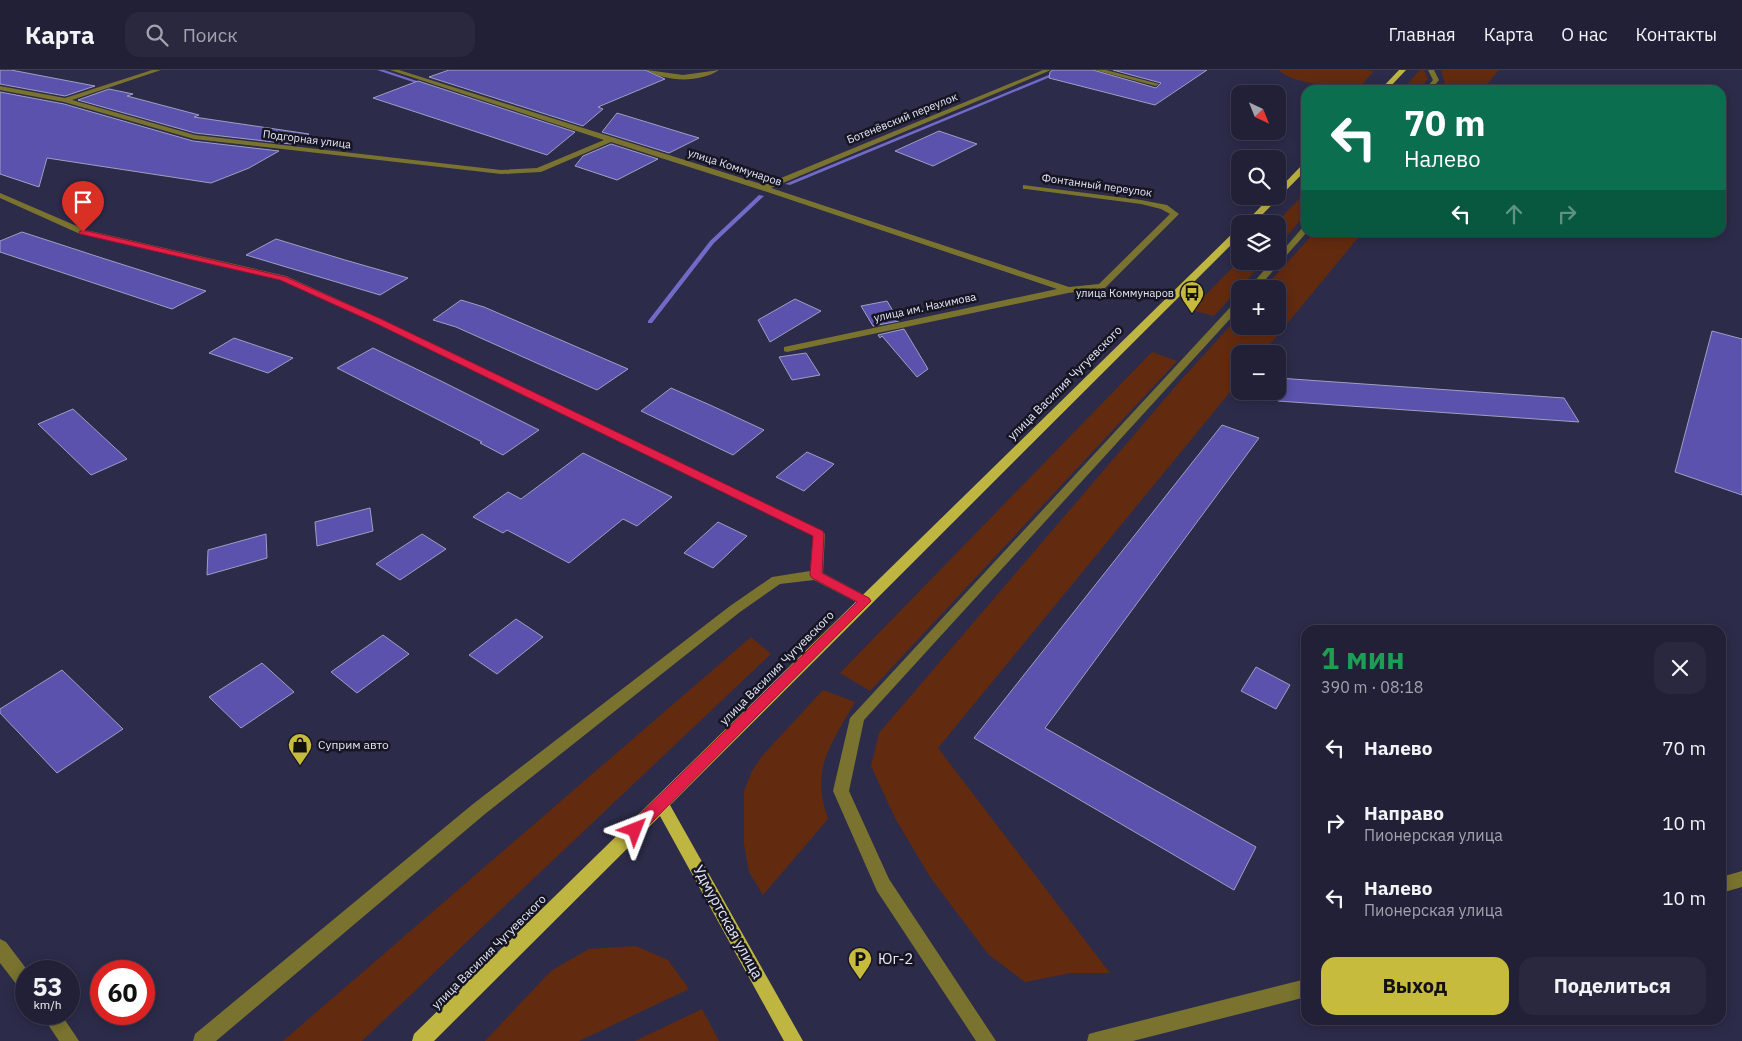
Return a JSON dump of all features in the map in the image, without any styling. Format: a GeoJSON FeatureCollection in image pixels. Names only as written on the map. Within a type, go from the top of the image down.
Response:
{"type":"FeatureCollection","features":[{"type":"Feature","properties":{"kind":"main road"},"geometry":{"type":"LineString","coordinates":[[1388,85],[1403,70]]}},
{"type":"Feature","properties":{"kind":"main road"},"geometry":{"type":"LineString","coordinates":[[1286,185],[1301,171]]}},
{"type":"Feature","properties":{"kind":"main road"},"geometry":{"type":"LineString","coordinates":[[1257,215],[1266,205]]}},
{"type":"Feature","properties":{"kind":"main road","name":"улица Василия Чугуевского"},"geometry":{"type":"LineString","coordinates":[[421,1041],[1231,240]]}},
{"type":"Feature","properties":{"kind":"main road","name":"Удмуртская улица"},"geometry":{"type":"LineString","coordinates":[[662,803],[794,1041]]}},
{"type":"Feature","properties":{"kind":"street"},"geometry":{"type":"LineString","coordinates":[[65,100],[158,70]]}},
{"type":"Feature","properties":{"kind":"street","name":"улица Коммунаров"},"geometry":{"type":"LineString","coordinates":[[393,70],[764,188],[1068,290]]}},
{"type":"Feature","properties":{"kind":"street"},"geometry":{"type":"LineString","coordinates":[[650,70],[680,79],[698,77],[716,70]]}},
{"type":"Feature","properties":{"kind":"street","name":"Ботенёвский переулок"},"geometry":{"type":"LineString","coordinates":[[764,188],[1048,70]]}},
{"type":"Feature","properties":{"kind":"street"},"geometry":{"type":"LineString","coordinates":[[1098,70],[1156,84]]}},
{"type":"Feature","properties":{"kind":"street"},"geometry":{"type":"LineString","coordinates":[[1431,70],[1436,80],[1432,85]]}},
{"type":"Feature","properties":{"kind":"street"},"geometry":{"type":"LineString","coordinates":[[133,72],[143,75]]}},
{"type":"Feature","properties":{"kind":"street","name":"Подгорная улица"},"geometry":{"type":"LineString","coordinates":[[0,88],[65,100],[194,137],[501,172],[538,170],[612,139]]}},
{"type":"Feature","properties":{"kind":"street","name":"Фонтанный переулок"},"geometry":{"type":"LineString","coordinates":[[1026,187],[1141,202],[1164,207],[1175,214],[1102,286],[1068,290]]}},
{"type":"Feature","properties":{"kind":"street"},"geometry":{"type":"LineString","coordinates":[[0,195],[83,232],[283,278],[376,320],[819,534],[816,575]]}},
{"type":"Feature","properties":{"kind":"street"},"geometry":{"type":"LineString","coordinates":[[1286,251],[1301,235]]}},
{"type":"Feature","properties":{"kind":"street"},"geometry":{"type":"LineString","coordinates":[[1260,280],[1269,270]]}},
{"type":"Feature","properties":{"kind":"street","name":"улица им. Нахимова"},"geometry":{"type":"LineString","coordinates":[[787,349],[1068,290]]}},
{"type":"Feature","properties":{"kind":"street"},"geometry":{"type":"LineString","coordinates":[[987,1041],[883,885],[841,791],[856,718],[1231,312]]}},
{"type":"Feature","properties":{"kind":"street"},"geometry":{"type":"LineString","coordinates":[[202,1041],[479,808],[735,609],[777,580],[816,575],[865,601]]}},
{"type":"Feature","properties":{"kind":"street"},"geometry":{"type":"LineString","coordinates":[[1726,884],[1742,879]]}},
{"type":"Feature","properties":{"kind":"street"},"geometry":{"type":"LineString","coordinates":[[0,948],[15,968]]}},
{"type":"Feature","properties":{"kind":"street"},"geometry":{"type":"LineString","coordinates":[[1096,1041],[1301,989]]}},
{"type":"Feature","properties":{"kind":"street"},"geometry":{"type":"LineString","coordinates":[[58,1025],[70,1041]]}},
{"type":"Feature","properties":{"kind":"shaded area"},"geometry":{"type":"Polygon","coordinates":[[[1279,70],[1374,71],[1361,85],[1318,85],[1303,82],[1279,70]]]}},
{"type":"Feature","properties":{"kind":"shaded area"},"geometry":{"type":"Polygon","coordinates":[[[1420,70],[1424,70],[1428,79],[1423,85],[1406,85],[1420,70]]]}},
{"type":"Feature","properties":{"kind":"shaded area"},"geometry":{"type":"Polygon","coordinates":[[[1441,70],[1499,70],[1486,85],[1443,85],[1445,83],[1441,70]]]}},
{"type":"Feature","properties":{"kind":"shaded area"},"geometry":{"type":"Polygon","coordinates":[[[1301,197],[1301,220],[1286,237],[1286,215],[1284,215],[1301,197]]]}},
{"type":"Feature","properties":{"kind":"shaded area"},"geometry":{"type":"Polygon","coordinates":[[[1310,237],[1359,237],[1286,325],[1286,280],[1271,280],[1280,270],[1286,270],[1286,264],[1310,237]]]}},
{"type":"Feature","properties":{"kind":"shaded area"},"geometry":{"type":"Polygon","coordinates":[[[1231,269],[1256,270],[1247,280],[1231,280],[1231,297],[1214,316],[1191,310],[1231,269]]]}},
{"type":"Feature","properties":{"kind":"shaded area"},"geometry":{"type":"Polygon","coordinates":[[[1231,325],[1231,335],[1278,335],[1269,345],[1231,345],[1231,391],[938,748],[1110,973],[1071,973],[1025,982],[988,954],[930,877],[895,818],[871,766],[879,733],[1181,380],[1231,325]]]}},
{"type":"Feature","properties":{"kind":"shaded area"},"geometry":{"type":"Polygon","coordinates":[[[1152,352],[1177,361],[870,691],[840,673],[1152,352]]]}},
{"type":"Feature","properties":{"kind":"shaded area"},"geometry":{"type":"Polygon","coordinates":[[[751,637],[771,654],[362,1041],[283,1041],[751,637]]]}},
{"type":"Feature","properties":{"kind":"shaded area"},"geometry":{"type":"Polygon","coordinates":[[[823,690],[855,702],[831,744],[822,771],[823,801],[828,819],[763,895],[749,872],[744,844],[744,791],[752,771],[762,756],[823,690]]]}},
{"type":"Feature","properties":{"kind":"shaded area"},"geometry":{"type":"Polygon","coordinates":[[[636,946],[668,960],[689,989],[579,1041],[485,1041],[551,971],[589,949],[636,946]]]}},
{"type":"Feature","properties":{"kind":"shaded area"},"geometry":{"type":"Polygon","coordinates":[[[702,1009],[719,1041],[635,1041],[702,1009]]]}},
{"type":"Feature","properties":{"kind":"building"},"geometry":{"type":"Polygon","coordinates":[[[0,70],[11,70],[95,86],[65,96],[0,84],[0,70]]]}},
{"type":"Feature","properties":{"kind":"building"},"geometry":{"type":"Polygon","coordinates":[[[449,70],[645,70],[665,79],[598,107],[603,109],[583,126],[429,77],[449,70]]]}},
{"type":"Feature","properties":{"kind":"building"},"geometry":{"type":"Polygon","coordinates":[[[1053,70],[1093,70],[1156,88],[1161,83],[1113,70],[1207,70],[1155,105],[1049,78],[1050,72],[1053,70]]]}},
{"type":"Feature","properties":{"kind":"building"},"geometry":{"type":"Polygon","coordinates":[[[418,81],[575,132],[547,155],[373,98],[418,81]]]}},
{"type":"Feature","properties":{"kind":"building"},"geometry":{"type":"Polygon","coordinates":[[[109,89],[133,94],[127,96],[199,115],[194,117],[309,134],[291,144],[195,133],[78,100],[109,89]]]}},
{"type":"Feature","properties":{"kind":"building"},"geometry":{"type":"Polygon","coordinates":[[[0,92],[64,104],[193,141],[279,151],[249,168],[211,183],[47,158],[39,187],[0,174],[0,92]]]}},
{"type":"Feature","properties":{"kind":"building"},"geometry":{"type":"Polygon","coordinates":[[[617,113],[699,138],[669,153],[602,132],[617,113]]]}},
{"type":"Feature","properties":{"kind":"building"},"geometry":{"type":"Polygon","coordinates":[[[939,131],[977,144],[933,166],[895,151],[939,131]]]}},
{"type":"Feature","properties":{"kind":"building"},"geometry":{"type":"Polygon","coordinates":[[[611,144],[658,159],[617,180],[575,166],[583,156],[611,144]]]}},
{"type":"Feature","properties":{"kind":"building"},"geometry":{"type":"Polygon","coordinates":[[[22,232],[206,291],[172,309],[0,252],[0,241],[22,232]]]}},
{"type":"Feature","properties":{"kind":"building"},"geometry":{"type":"Polygon","coordinates":[[[276,239],[408,278],[380,295],[246,255],[276,239]]]}},
{"type":"Feature","properties":{"kind":"building"},"geometry":{"type":"Polygon","coordinates":[[[795,299],[821,311],[770,342],[758,320],[795,299]]]}},
{"type":"Feature","properties":{"kind":"building"},"geometry":{"type":"Polygon","coordinates":[[[461,300],[484,307],[628,369],[597,390],[456,327],[433,320],[461,300]]]}},
{"type":"Feature","properties":{"kind":"building"},"geometry":{"type":"Polygon","coordinates":[[[887,301],[899,321],[873,326],[861,306],[887,301]]]}},
{"type":"Feature","properties":{"kind":"building"},"geometry":{"type":"Polygon","coordinates":[[[904,329],[928,369],[917,377],[882,336],[880,338],[878,335],[904,329]]]}},
{"type":"Feature","properties":{"kind":"building"},"geometry":{"type":"Polygon","coordinates":[[[1712,331],[1742,339],[1742,495],[1675,472],[1712,331]]]}},
{"type":"Feature","properties":{"kind":"building"},"geometry":{"type":"Polygon","coordinates":[[[234,338],[293,358],[268,373],[209,353],[234,338]]]}},
{"type":"Feature","properties":{"kind":"building"},"geometry":{"type":"Polygon","coordinates":[[[373,348],[539,430],[503,455],[480,443],[482,442],[337,368],[373,348]]]}},
{"type":"Feature","properties":{"kind":"building"},"geometry":{"type":"Polygon","coordinates":[[[806,353],[820,375],[792,380],[779,357],[806,353]]]}},
{"type":"Feature","properties":{"kind":"building"},"geometry":{"type":"Polygon","coordinates":[[[1286,379],[1564,398],[1579,422],[1278,401],[1286,400],[1286,379]]]}},
{"type":"Feature","properties":{"kind":"building"},"geometry":{"type":"Polygon","coordinates":[[[671,388],[764,430],[733,455],[641,411],[671,388]]]}},
{"type":"Feature","properties":{"kind":"building"},"geometry":{"type":"Polygon","coordinates":[[[73,409],[127,459],[91,475],[38,424],[73,409]]]}},
{"type":"Feature","properties":{"kind":"building"},"geometry":{"type":"Polygon","coordinates":[[[1222,425],[1259,438],[1045,728],[1256,847],[1234,890],[974,738],[1222,425]]]}},
{"type":"Feature","properties":{"kind":"building"},"geometry":{"type":"Polygon","coordinates":[[[807,452],[834,464],[804,491],[776,477],[807,452]]]}},
{"type":"Feature","properties":{"kind":"building"},"geometry":{"type":"Polygon","coordinates":[[[583,453],[672,497],[637,526],[623,519],[569,563],[507,530],[503,533],[473,517],[508,492],[521,499],[583,453]]]}},
{"type":"Feature","properties":{"kind":"building"},"geometry":{"type":"Polygon","coordinates":[[[370,508],[373,531],[317,546],[315,522],[370,508]]]}},
{"type":"Feature","properties":{"kind":"building"},"geometry":{"type":"Polygon","coordinates":[[[718,522],[747,536],[713,568],[684,553],[718,522]]]}},
{"type":"Feature","properties":{"kind":"building"},"geometry":{"type":"Polygon","coordinates":[[[266,534],[267,558],[207,575],[208,550],[266,534]]]}},
{"type":"Feature","properties":{"kind":"building"},"geometry":{"type":"Polygon","coordinates":[[[422,534],[446,549],[400,580],[376,564],[422,534]]]}},
{"type":"Feature","properties":{"kind":"building"},"geometry":{"type":"Polygon","coordinates":[[[516,619],[543,637],[497,674],[469,655],[516,619]]]}},
{"type":"Feature","properties":{"kind":"building"},"geometry":{"type":"Polygon","coordinates":[[[383,635],[409,654],[357,693],[331,672],[383,635]]]}},
{"type":"Feature","properties":{"kind":"building"},"geometry":{"type":"Polygon","coordinates":[[[262,663],[294,692],[241,728],[209,697],[262,663]]]}},
{"type":"Feature","properties":{"kind":"building"},"geometry":{"type":"Polygon","coordinates":[[[1256,667],[1290,685],[1276,709],[1241,691],[1256,667]]]}},
{"type":"Feature","properties":{"kind":"building"},"geometry":{"type":"Polygon","coordinates":[[[62,670],[123,729],[57,773],[0,713],[0,709],[62,670]]]}},
{"type":"Feature","properties":{"kind":"waterway"},"geometry":{"type":"LineString","coordinates":[[379,70],[427,85]]}},
{"type":"Feature","properties":{"kind":"waterway"},"geometry":{"type":"LineString","coordinates":[[788,184],[1065,70]]}},
{"type":"Feature","properties":{"kind":"waterway"},"geometry":{"type":"LineString","coordinates":[[650,322],[712,242],[761,196]]}},
{"type":"Feature","properties":{"kind":"place","name":"улица Коммунаров"},"geometry":{"type":"Point","coordinates":[1192,314]}},
{"type":"Feature","properties":{"kind":"place","name":"Суприм авто"},"geometry":{"type":"Point","coordinates":[300,766]}},
{"type":"Feature","properties":{"kind":"place","name":"Юг-2"},"geometry":{"type":"Point","coordinates":[860,980]}},
{"type":"Feature","properties":{"kind":"route"},"geometry":{"type":"LineString","coordinates":[[83,232],[283,278],[376,320],[819,534],[816,575],[865,601],[635,830]]}}]}
